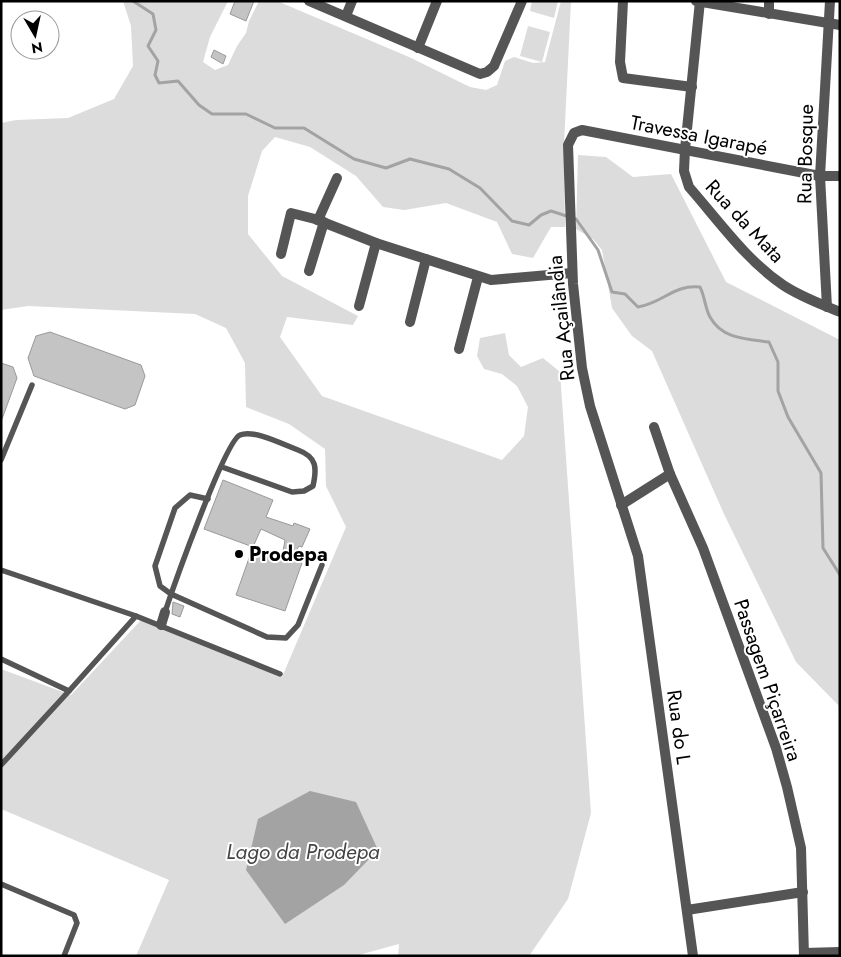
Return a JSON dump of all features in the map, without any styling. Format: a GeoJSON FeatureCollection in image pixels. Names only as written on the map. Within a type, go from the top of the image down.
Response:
{"type":"FeatureCollection","features":[{"type":"Feature","properties":{"kind":"street"},"geometry":{"type":"LineString","coordinates":[[310,1],[473,72],[487,72],[494,66],[522,1]]}},
{"type":"Feature","properties":{"kind":"street"},"geometry":{"type":"LineString","coordinates":[[346,16],[352,1]]}},
{"type":"Feature","properties":{"kind":"street"},"geometry":{"type":"LineString","coordinates":[[418,48],[437,1]]}},
{"type":"Feature","properties":{"kind":"street"},"geometry":{"type":"LineString","coordinates":[[623,1],[620,62],[623,78],[692,86],[700,2]]}},
{"type":"Feature","properties":{"kind":"street"},"geometry":{"type":"LineString","coordinates":[[696,1],[834,24]]}},
{"type":"Feature","properties":{"kind":"street"},"geometry":{"type":"LineString","coordinates":[[768,1],[769,14]]}},
{"type":"Feature","properties":{"kind":"street","name":"Rua Bosque"},"geometry":{"type":"LineString","coordinates":[[827,306],[820,176],[834,24],[830,1]]}},
{"type":"Feature","properties":{"kind":"street","name":"Rua da Mata"},"geometry":{"type":"LineString","coordinates":[[692,86],[684,171],[689,187],[742,249],[783,285],[840,312]]}},
{"type":"Feature","properties":{"kind":"street","name":"Travessa Igarapé"},"geometry":{"type":"LineString","coordinates":[[582,130],[820,176],[840,176]]}},
{"type":"Feature","properties":{"kind":"street","name":"Rua Açailândia"},"geometry":{"type":"LineString","coordinates":[[582,130],[574,133],[568,144],[574,312],[582,368],[590,406],[621,505]]}},
{"type":"Feature","properties":{"kind":"street"},"geometry":{"type":"LineString","coordinates":[[309,270],[321,221],[336,178]]}},
{"type":"Feature","properties":{"kind":"street"},"geometry":{"type":"LineString","coordinates":[[281,254],[291,212],[478,277],[492,280],[572,273]]}},
{"type":"Feature","properties":{"kind":"street"},"geometry":{"type":"LineString","coordinates":[[360,306],[376,243]]}},
{"type":"Feature","properties":{"kind":"street"},"geometry":{"type":"LineString","coordinates":[[410,322],[426,259]]}},
{"type":"Feature","properties":{"kind":"street"},"geometry":{"type":"LineString","coordinates":[[458,349],[478,277]]}},
{"type":"Feature","properties":{"kind":"street","name":"Passagem Piçarreira"},"geometry":{"type":"LineString","coordinates":[[654,427],[670,474],[692,519],[776,748],[797,825],[803,892],[804,954]]}},
{"type":"Feature","properties":{"kind":"street"},"geometry":{"type":"LineString","coordinates":[[621,505],[670,474]]}},
{"type":"Feature","properties":{"kind":"street","name":"Rua do L"},"geometry":{"type":"LineString","coordinates":[[621,505],[638,556],[693,956]]}},
{"type":"Feature","properties":{"kind":"street"},"geometry":{"type":"LineString","coordinates":[[161,625],[165,612]]}},
{"type":"Feature","properties":{"kind":"street"},"geometry":{"type":"LineString","coordinates":[[687,910],[803,892]]}},
{"type":"Feature","properties":{"kind":"street"},"geometry":{"type":"LineString","coordinates":[[804,954],[840,952]]}},
{"type":"Feature","properties":{"kind":"lane"},"geometry":{"type":"LineString","coordinates":[[1,460],[32,385]]}},
{"type":"Feature","properties":{"kind":"lane"},"geometry":{"type":"LineString","coordinates":[[165,612],[208,499],[222,467],[238,435],[249,432],[304,452],[314,461],[317,471],[313,486],[304,491],[292,492],[222,467]]}},
{"type":"Feature","properties":{"kind":"lane"},"geometry":{"type":"LineString","coordinates":[[208,499],[190,495],[175,508],[155,566],[160,586],[171,594],[267,637],[286,638],[298,625],[322,566]]}},
{"type":"Feature","properties":{"kind":"lane"},"geometry":{"type":"LineString","coordinates":[[1,570],[161,625],[280,674]]}},
{"type":"Feature","properties":{"kind":"lane"},"geometry":{"type":"LineString","coordinates":[[1,765],[136,616]]}},
{"type":"Feature","properties":{"kind":"lane"},"geometry":{"type":"LineString","coordinates":[[1,659],[69,691]]}},
{"type":"Feature","properties":{"kind":"lane"},"geometry":{"type":"LineString","coordinates":[[1,884],[74,915],[77,923],[64,956]]}},
{"type":"Feature","properties":{"kind":"shaded area"},"geometry":{"type":"Polygon","coordinates":[[[123,1],[228,1],[210,37],[203,62],[215,70],[228,65],[246,33],[249,21],[259,1],[277,1],[409,57],[470,87],[486,90],[497,85],[505,61],[514,57],[533,63],[545,62],[561,1],[571,1],[564,144],[565,227],[551,227],[533,258],[512,254],[497,222],[446,203],[404,210],[383,207],[356,176],[310,147],[275,137],[262,151],[248,196],[248,234],[282,276],[358,316],[353,325],[287,317],[280,337],[322,396],[502,460],[524,436],[528,407],[517,386],[502,374],[484,369],[477,356],[480,338],[505,333],[509,355],[521,367],[543,358],[560,372],[591,813],[568,899],[529,956],[398,956],[399,944],[355,956],[136,956],[169,880],[1,809],[1,669],[71,695],[142,619],[282,677],[346,527],[326,486],[325,449],[289,424],[246,407],[245,363],[226,328],[195,314],[28,306],[1,310],[1,123],[16,120],[68,118],[114,99],[133,66],[131,26],[123,1]]]}},
{"type":"Feature","properties":{"kind":"shaded area"},"geometry":{"type":"Polygon","coordinates":[[[532,1],[558,1],[554,18],[530,11],[532,1]]]}},
{"type":"Feature","properties":{"kind":"shaded area"},"geometry":{"type":"Polygon","coordinates":[[[528,26],[550,32],[542,62],[520,56],[528,26]]]}},
{"type":"Feature","properties":{"kind":"shaded area"},"geometry":{"type":"Polygon","coordinates":[[[578,155],[606,157],[633,177],[671,174],[726,282],[840,340],[840,707],[796,662],[724,514],[652,351],[632,336],[612,308],[602,250],[593,239],[576,229],[578,155]]]}},
{"type":"Feature","properties":{"kind":"water","name":"Lago da Prodepa"},"geometry":{"type":"Polygon","coordinates":[[[310,791],[356,802],[378,850],[344,885],[285,924],[246,870],[258,819],[310,791]]]}},
{"type":"Feature","properties":{"kind":"building"},"geometry":{"type":"Polygon","coordinates":[[[235,1],[254,1],[246,21],[230,14],[235,1]]]}},
{"type":"Feature","properties":{"kind":"building"},"geometry":{"type":"Polygon","coordinates":[[[214,50],[226,56],[223,64],[211,57],[214,50]]]}},
{"type":"Feature","properties":{"kind":"building"},"geometry":{"type":"Polygon","coordinates":[[[50,332],[141,365],[145,376],[135,405],[125,409],[34,376],[28,358],[36,336],[50,332]]]}},
{"type":"Feature","properties":{"kind":"building"},"geometry":{"type":"Polygon","coordinates":[[[1,363],[13,367],[17,378],[2,419],[1,363]]]}},
{"type":"Feature","properties":{"kind":"building"},"geometry":{"type":"Polygon","coordinates":[[[223,480],[273,500],[266,517],[293,526],[294,523],[310,529],[302,547],[299,546],[291,559],[302,563],[285,611],[236,595],[253,547],[204,529],[223,480]],[[261,529],[253,547],[282,557],[285,540],[261,529]]]}},
{"type":"Feature","properties":{"kind":"building"},"geometry":{"type":"Polygon","coordinates":[[[173,602],[184,606],[180,617],[172,614],[173,602]]]}},
{"type":"Feature","properties":{"kind":"waterway"},"geometry":{"type":"LineString","coordinates":[[133,1],[153,14],[156,30],[148,46],[158,61],[155,75],[159,83],[178,81],[199,105],[212,114],[246,114],[275,128],[304,128],[354,159],[386,168],[410,159],[449,169],[480,188],[512,221],[529,225],[541,215],[551,211],[576,219],[598,250],[612,292],[625,294],[638,307],[655,302],[683,288],[700,287],[710,317],[721,330],[735,337],[769,342],[778,362],[778,391],[788,417],[821,473],[823,548],[840,575]]}},
{"type":"Feature","properties":{"kind":"place","name":"Prodepa"},"geometry":{"type":"Point","coordinates":[239,554]}}]}
